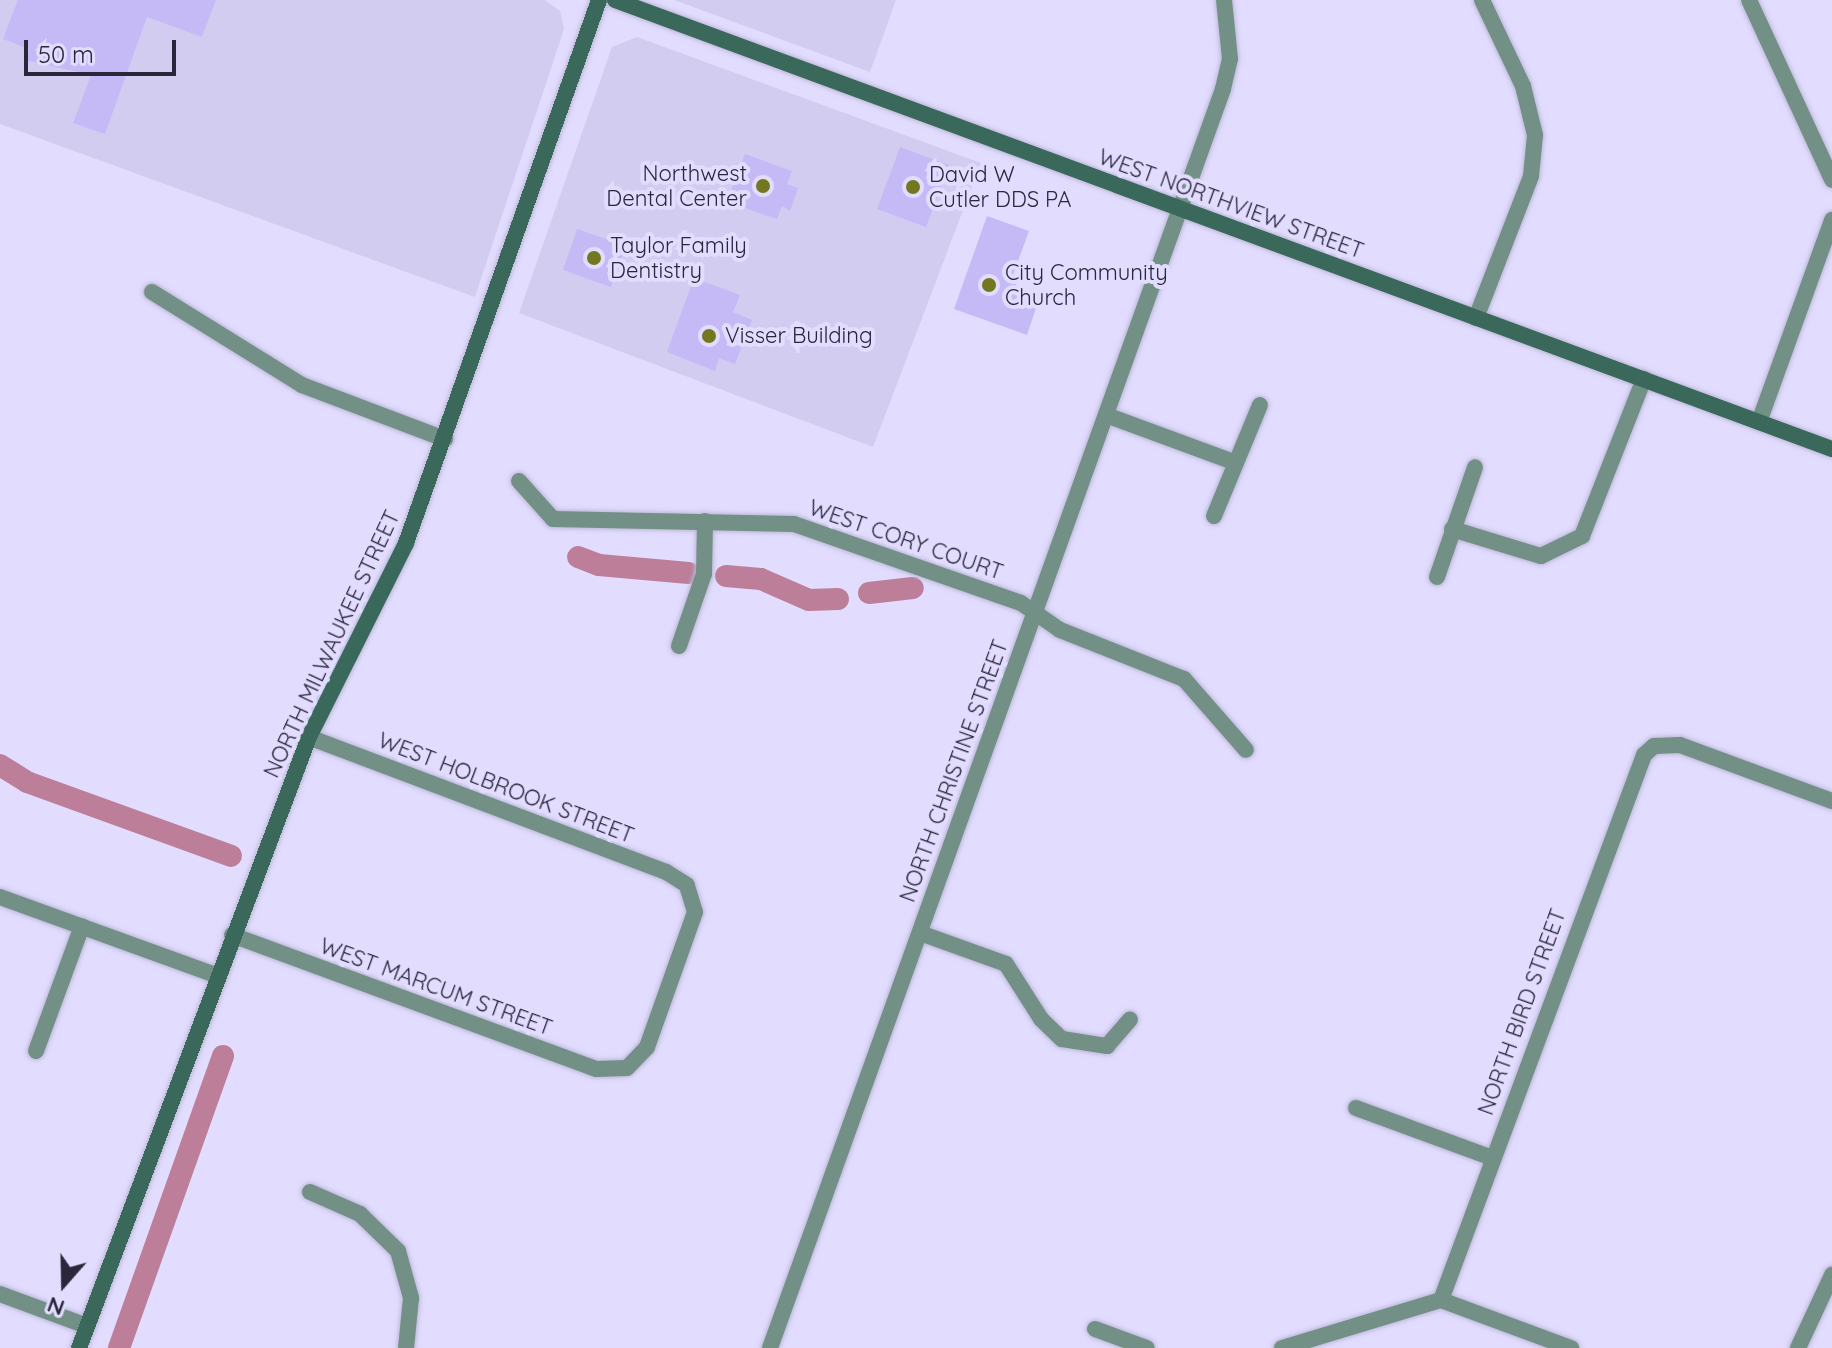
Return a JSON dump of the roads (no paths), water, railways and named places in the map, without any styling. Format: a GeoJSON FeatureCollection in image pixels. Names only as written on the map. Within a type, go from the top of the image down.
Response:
{"type":"FeatureCollection","features":[{"type":"Feature","properties":{"kind":"main road","name":"NORTH MILWAUKEE STREET"},"geometry":{"type":"LineString","coordinates":[[79,1348],[216,975],[309,737],[389,584],[445,439],[599,0]]}},
{"type":"Feature","properties":{"kind":"main road","name":"WEST NORTHVIEW STREET"},"geometry":{"type":"LineString","coordinates":[[615,0],[1832,449]]}},
{"type":"Feature","properties":{"kind":"street","name":"NORTH CHRISTINE STREET"},"geometry":{"type":"LineString","coordinates":[[770,1348],[1181,209],[1230,59],[1224,0]]}},
{"type":"Feature","properties":{"kind":"street"},"geometry":{"type":"LineString","coordinates":[[1476,318],[1531,176],[1535,135],[1523,86],[1482,0]]}},
{"type":"Feature","properties":{"kind":"street"},"geometry":{"type":"LineString","coordinates":[[1749,0],[1832,180]]}},
{"type":"Feature","properties":{"kind":"street"},"geometry":{"type":"LineString","coordinates":[[1759,422],[1832,220]]}},
{"type":"Feature","properties":{"kind":"street"},"geometry":{"type":"LineString","coordinates":[[152,292],[302,385],[445,439]]}},
{"type":"Feature","properties":{"kind":"street"},"geometry":{"type":"LineString","coordinates":[[1452,529],[1541,556],[1582,536],[1644,379]]}},
{"type":"Feature","properties":{"kind":"street"},"geometry":{"type":"LineString","coordinates":[[1214,516],[1260,405]]}},
{"type":"Feature","properties":{"kind":"street"},"geometry":{"type":"LineString","coordinates":[[1106,415],[1234,462]]}},
{"type":"Feature","properties":{"kind":"street"},"geometry":{"type":"LineString","coordinates":[[1437,577],[1475,467]]}},
{"type":"Feature","properties":{"kind":"street","name":"WEST CORY COURT"},"geometry":{"type":"LineString","coordinates":[[519,481],[553,519],[794,524],[827,532],[1034,612],[1060,630],[1184,679],[1246,750]]}},
{"type":"Feature","properties":{"kind":"street"},"geometry":{"type":"LineString","coordinates":[[679,646],[704,574],[705,521]]}},
{"type":"Feature","properties":{"kind":"street","name":"WEST HOLBROOK STREET"},"geometry":{"type":"LineString","coordinates":[[309,737],[666,872],[687,885],[695,912],[647,1047],[627,1068]]}},
{"type":"Feature","properties":{"kind":"street","name":"NORTH BIRD STREET"},"geometry":{"type":"LineString","coordinates":[[1441,1300],[1636,767],[1654,746],[1680,745],[1832,801]]}},
{"type":"Feature","properties":{"kind":"street"},"geometry":{"type":"LineString","coordinates":[[0,897],[216,975]]}},
{"type":"Feature","properties":{"kind":"street"},"geometry":{"type":"LineString","coordinates":[[36,1051],[82,926]]}},
{"type":"Feature","properties":{"kind":"street"},"geometry":{"type":"LineString","coordinates":[[920,933],[1006,964],[1041,1019],[1062,1039],[1107,1046],[1130,1020]]}},
{"type":"Feature","properties":{"kind":"street","name":"WEST MARCUM STREET"},"geometry":{"type":"LineString","coordinates":[[232,935],[596,1069],[627,1068]]}},
{"type":"Feature","properties":{"kind":"street"},"geometry":{"type":"LineString","coordinates":[[1356,1108],[1493,1158]]}},
{"type":"Feature","properties":{"kind":"street"},"geometry":{"type":"LineString","coordinates":[[310,1192],[360,1214],[398,1251],[411,1298],[406,1348]]}},
{"type":"Feature","properties":{"kind":"street"},"geometry":{"type":"LineString","coordinates":[[1798,1348],[1832,1275]]}},
{"type":"Feature","properties":{"kind":"street"},"geometry":{"type":"LineString","coordinates":[[0,1294],[87,1326]]}},
{"type":"Feature","properties":{"kind":"street"},"geometry":{"type":"LineString","coordinates":[[1282,1348],[1441,1300],[1571,1348]]}},
{"type":"Feature","properties":{"kind":"street"},"geometry":{"type":"LineString","coordinates":[[1095,1329],[1147,1348]]}},
{"type":"Feature","properties":{"kind":"waterway"},"geometry":{"type":"LineString","coordinates":[[578,557],[599,565],[689,573]]}},
{"type":"Feature","properties":{"kind":"waterway"},"geometry":{"type":"LineString","coordinates":[[726,576],[761,579],[809,600],[838,599]]}},
{"type":"Feature","properties":{"kind":"waterway"},"geometry":{"type":"LineString","coordinates":[[869,593],[913,588]]}},
{"type":"Feature","properties":{"kind":"waterway"},"geometry":{"type":"LineString","coordinates":[[0,765],[27,782],[231,856]]}},
{"type":"Feature","properties":{"kind":"waterway"},"geometry":{"type":"LineString","coordinates":[[119,1348],[223,1056]]}},
{"type":"Feature","properties":{"kind":"place","name":"Northwest Dental Center"},"geometry":{"type":"Point","coordinates":[763,186]}},
{"type":"Feature","properties":{"kind":"place","name":"David W Cutler DDS PA"},"geometry":{"type":"Point","coordinates":[913,187]}},
{"type":"Feature","properties":{"kind":"place","name":"Taylor Family Dentistry"},"geometry":{"type":"Point","coordinates":[594,258]}},
{"type":"Feature","properties":{"kind":"place","name":"City Community Church"},"geometry":{"type":"Point","coordinates":[989,285]}},
{"type":"Feature","properties":{"kind":"place","name":"Visser Building"},"geometry":{"type":"Point","coordinates":[709,336]}}]}
